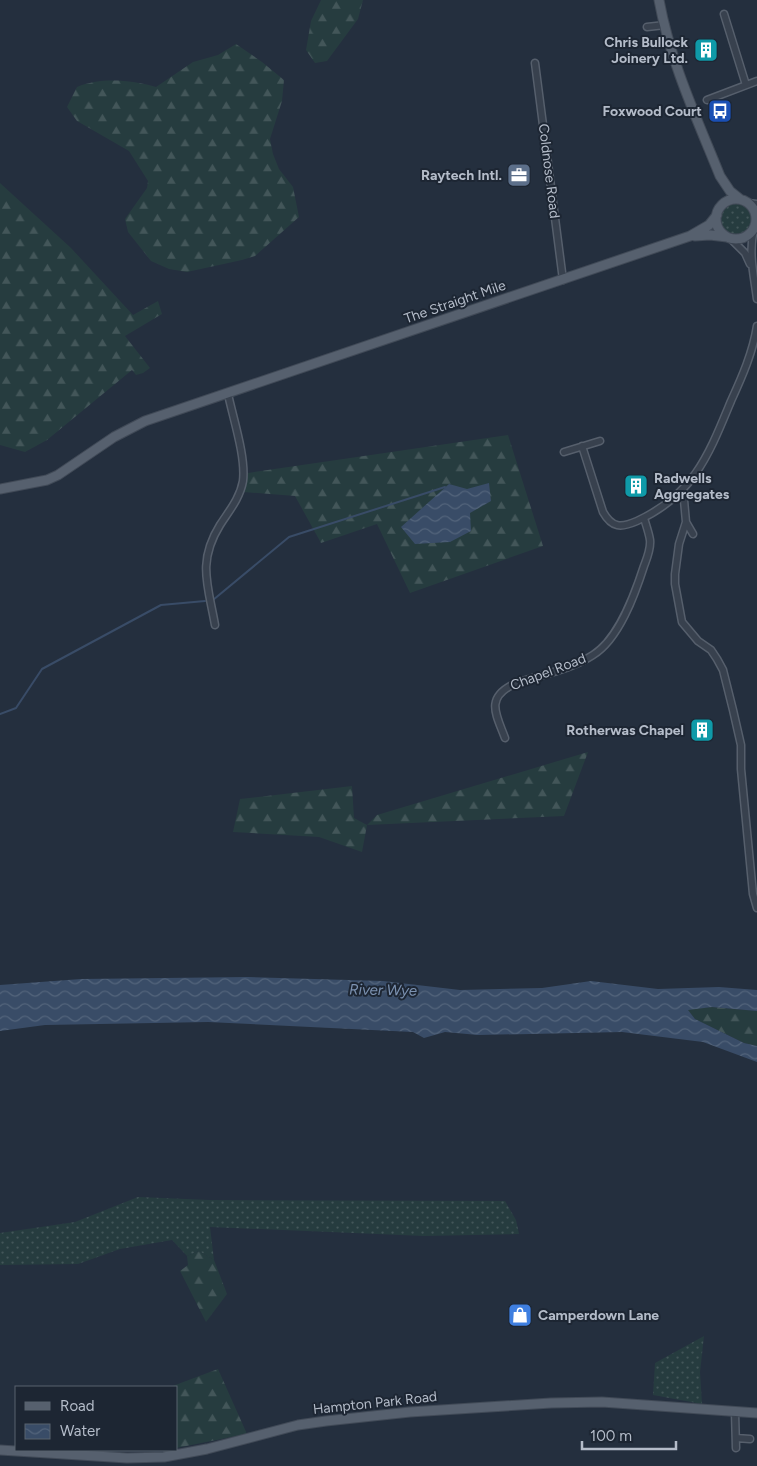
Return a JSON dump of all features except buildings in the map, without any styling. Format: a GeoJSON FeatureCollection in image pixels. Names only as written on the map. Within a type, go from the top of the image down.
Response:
{"type":"FeatureCollection","features":[{"type":"Feature","properties":{"kind":"main road"},"geometry":{"type":"LineString","coordinates":[[659,0],[665,25],[692,106],[720,176],[730,191],[748,202],[754,211],[756,225],[747,236],[729,238],[717,226],[716,216],[721,206],[722,194],[720,176]]}},
{"type":"Feature","properties":{"kind":"main road"},"geometry":{"type":"LineString","coordinates":[[721,206],[730,200],[748,202]]}},
{"type":"Feature","properties":{"kind":"main road","name":"The Straight Mile"},"geometry":{"type":"LineString","coordinates":[[0,489],[47,480],[58,475],[114,436],[135,425],[690,236],[705,228],[716,216]]}},
{"type":"Feature","properties":{"kind":"main road","name":"The Straight Mile"},"geometry":{"type":"LineString","coordinates":[[690,236],[710,235],[729,238]]}},
{"type":"Feature","properties":{"kind":"main road","name":"Hampton Park Road"},"geometry":{"type":"LineString","coordinates":[[16,1451],[126,1458],[164,1457],[207,1449],[290,1427],[326,1421],[410,1412],[553,1403],[602,1402],[757,1413]]}},
{"type":"Feature","properties":{"kind":"main road","name":"Hampton Park Road"},"geometry":{"type":"LineString","coordinates":[[0,1450],[15,1451]]}},
{"type":"Feature","properties":{"kind":"street"},"geometry":{"type":"LineString","coordinates":[[724,14],[746,85]]}},
{"type":"Feature","properties":{"kind":"street"},"geometry":{"type":"LineString","coordinates":[[648,27],[665,25]]}},
{"type":"Feature","properties":{"kind":"street","name":"Coldnose Road"},"geometry":{"type":"LineString","coordinates":[[535,63],[563,280]]}},
{"type":"Feature","properties":{"kind":"street"},"geometry":{"type":"LineString","coordinates":[[707,100],[757,81]]}},
{"type":"Feature","properties":{"kind":"street"},"geometry":{"type":"LineString","coordinates":[[756,225],[751,247],[757,299]]}},
{"type":"Feature","properties":{"kind":"street"},"geometry":{"type":"LineString","coordinates":[[729,238],[745,253],[752,267]]}},
{"type":"Feature","properties":{"kind":"street"},"geometry":{"type":"LineString","coordinates":[[582,446],[602,512],[608,521],[620,526],[644,518],[657,510],[683,489],[701,468],[746,368],[757,326]]}},
{"type":"Feature","properties":{"kind":"street"},"geometry":{"type":"LineString","coordinates":[[215,625],[206,573],[207,551],[220,525],[233,506],[242,482],[243,465],[228,394]]}},
{"type":"Feature","properties":{"kind":"street"},"geometry":{"type":"LineString","coordinates":[[564,452],[600,440]]}},
{"type":"Feature","properties":{"kind":"street"},"geometry":{"type":"LineString","coordinates":[[683,489],[686,522],[679,544],[675,574],[682,622],[698,641],[711,650],[722,670],[741,745],[740,769],[743,800],[753,894],[757,908]]}},
{"type":"Feature","properties":{"kind":"street","name":"Chapel Road"},"geometry":{"type":"LineString","coordinates":[[506,738],[495,706],[496,699],[504,689],[581,661],[594,654],[613,634],[632,596],[650,549],[650,540],[644,518]]}},
{"type":"Feature","properties":{"kind":"street"},"geometry":{"type":"LineString","coordinates":[[686,522],[693,534]]}},
{"type":"Feature","properties":{"kind":"street"},"geometry":{"type":"LineString","coordinates":[[735,1412],[736,1448]]}},
{"type":"Feature","properties":{"kind":"street"},"geometry":{"type":"LineString","coordinates":[[736,1438],[750,1439]]}},
{"type":"Feature","properties":{"kind":"green space"},"geometry":{"type":"Polygon","coordinates":[[[321,0],[363,0],[358,19],[327,61],[315,63],[306,50],[311,21],[321,0]]]}},
{"type":"Feature","properties":{"kind":"green space"},"geometry":{"type":"Polygon","coordinates":[[[236,44],[284,80],[282,101],[270,139],[279,169],[293,187],[299,217],[255,256],[187,272],[169,269],[151,261],[128,232],[125,219],[147,188],[148,181],[129,151],[77,121],[67,107],[77,87],[96,82],[116,81],[156,87],[193,62],[218,55],[236,44]]]}},
{"type":"Feature","properties":{"kind":"green space"},"geometry":{"type":"Polygon","coordinates":[[[0,183],[71,248],[133,315],[158,301],[162,314],[125,336],[150,368],[136,375],[132,370],[47,440],[25,452],[0,445],[0,183]]]}},
{"type":"Feature","properties":{"kind":"green space"},"geometry":{"type":"Polygon","coordinates":[[[736,204],[742,205],[750,213],[750,225],[742,233],[736,234],[730,233],[722,225],[721,219],[722,213],[730,205],[736,204]]]}},
{"type":"Feature","properties":{"kind":"green space"},"geometry":{"type":"Polygon","coordinates":[[[508,435],[543,546],[410,593],[377,524],[321,543],[295,496],[243,492],[248,473],[508,435]]]}},
{"type":"Feature","properties":{"kind":"green space"},"geometry":{"type":"Polygon","coordinates":[[[588,752],[564,816],[367,825],[377,815],[588,752]]]}},
{"type":"Feature","properties":{"kind":"green space"},"geometry":{"type":"Polygon","coordinates":[[[352,786],[354,818],[367,825],[362,852],[319,837],[233,832],[240,799],[352,786]]]}},
{"type":"Feature","properties":{"kind":"green space"},"geometry":{"type":"Polygon","coordinates":[[[712,1007],[757,1011],[757,1046],[744,1043],[695,1019],[687,1009],[712,1007]]]}},
{"type":"Feature","properties":{"kind":"green space"},"geometry":{"type":"Polygon","coordinates":[[[138,1197],[210,1200],[505,1201],[516,1220],[519,1234],[424,1236],[210,1227],[214,1260],[199,1251],[187,1256],[172,1240],[120,1249],[78,1264],[0,1265],[0,1233],[75,1222],[138,1197]]]}},
{"type":"Feature","properties":{"kind":"green space"},"geometry":{"type":"Polygon","coordinates":[[[199,1251],[214,1260],[227,1294],[206,1322],[180,1271],[188,1265],[187,1256],[199,1251]]]}},
{"type":"Feature","properties":{"kind":"green space"},"geometry":{"type":"Polygon","coordinates":[[[704,1336],[700,1372],[702,1404],[653,1395],[655,1363],[704,1336]]]}},
{"type":"Feature","properties":{"kind":"green space"},"geometry":{"type":"Polygon","coordinates":[[[218,1369],[247,1434],[178,1448],[178,1386],[173,1386],[218,1369]]]}},
{"type":"Feature","properties":{"kind":"water"},"geometry":{"type":"Polygon","coordinates":[[[489,483],[491,501],[470,513],[471,531],[450,542],[415,544],[401,527],[449,484],[467,489],[489,483]]]}},
{"type":"Feature","properties":{"kind":"water","name":"River Wye"},"geometry":{"type":"Polygon","coordinates":[[[248,977],[383,981],[460,990],[542,988],[591,981],[658,989],[719,987],[757,990],[757,1011],[712,1007],[688,1010],[695,1019],[744,1043],[757,1046],[757,1062],[703,1042],[622,1032],[478,1035],[445,1032],[424,1038],[413,1032],[208,1022],[45,1025],[0,1031],[0,985],[81,979],[248,977]]]}},
{"type":"Feature","properties":{"kind":"waterway"},"geometry":{"type":"LineString","coordinates":[[213,600],[289,537],[445,487]]}},
{"type":"Feature","properties":{"kind":"waterway"},"geometry":{"type":"LineString","coordinates":[[0,714],[16,708],[42,669],[161,605],[205,601]]}},
{"type":"Feature","properties":{"kind":"place","name":"Chris Bullock Joinery Ltd."},"geometry":{"type":"Point","coordinates":[706,50]}},
{"type":"Feature","properties":{"kind":"place","name":"Foxwood Court"},"geometry":{"type":"Point","coordinates":[720,111]}},
{"type":"Feature","properties":{"kind":"place","name":"Raytech Intl."},"geometry":{"type":"Point","coordinates":[519,175]}},
{"type":"Feature","properties":{"kind":"place","name":"Radwells Aggregates"},"geometry":{"type":"Point","coordinates":[636,486]}},
{"type":"Feature","properties":{"kind":"place","name":"Rotherwas Chapel"},"geometry":{"type":"Point","coordinates":[702,730]}},
{"type":"Feature","properties":{"kind":"place","name":"Camperdown Lane"},"geometry":{"type":"Point","coordinates":[520,1315]}}]}
